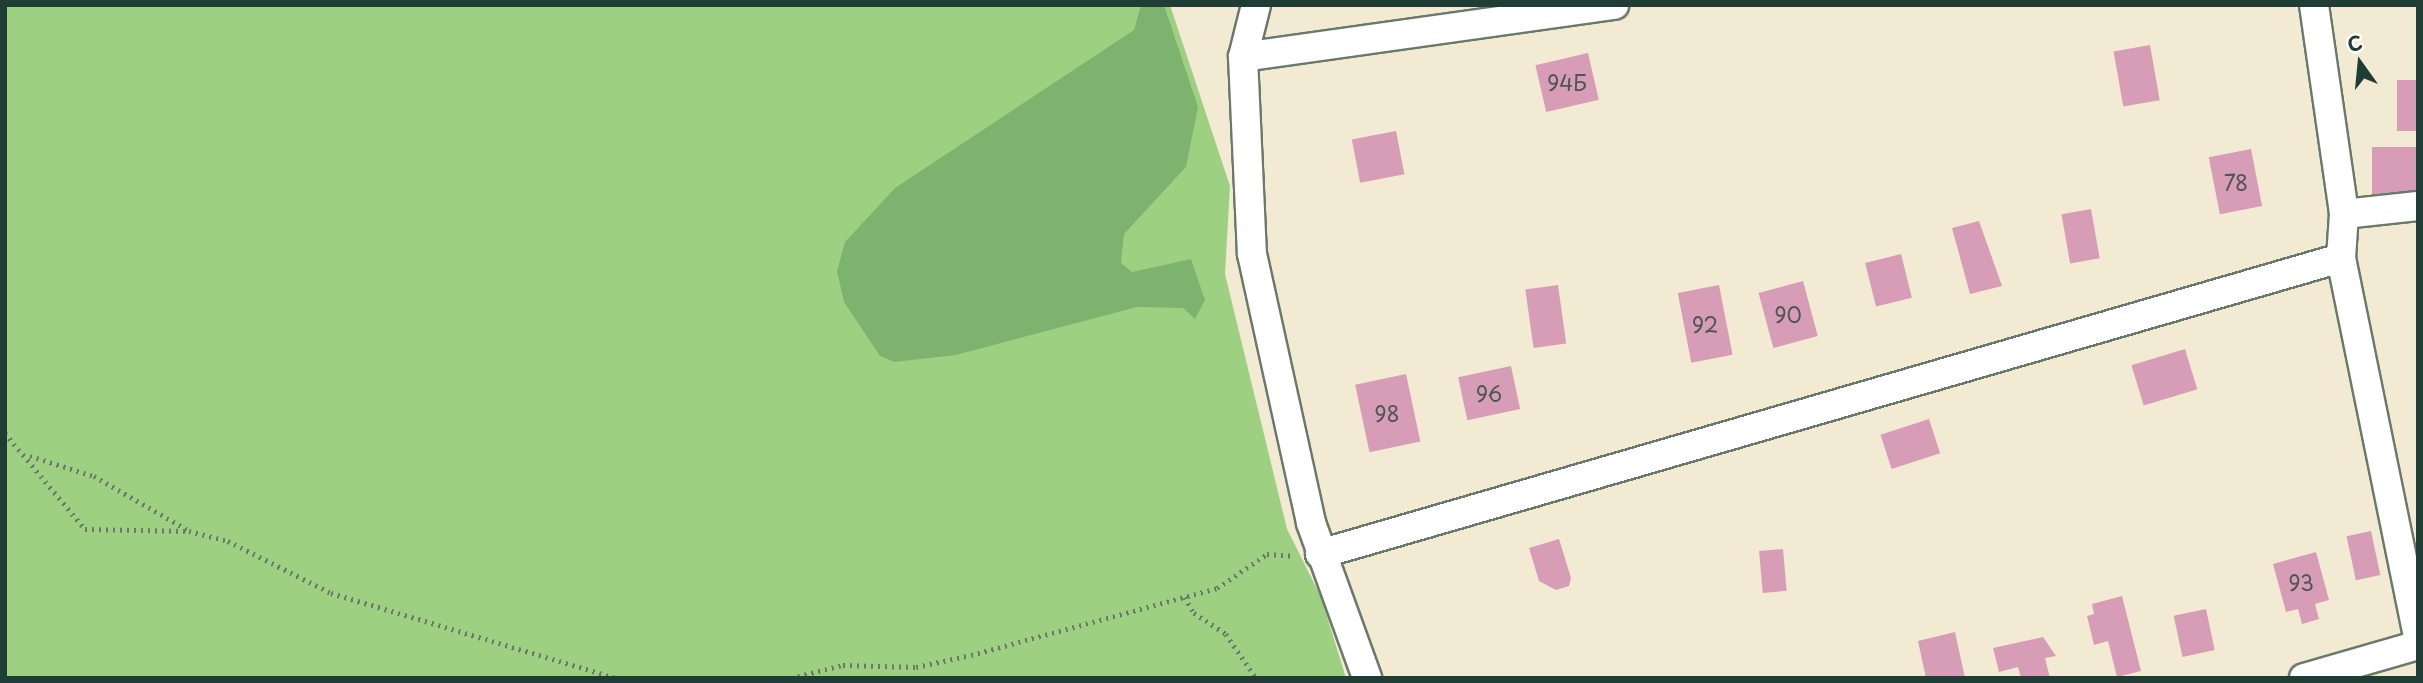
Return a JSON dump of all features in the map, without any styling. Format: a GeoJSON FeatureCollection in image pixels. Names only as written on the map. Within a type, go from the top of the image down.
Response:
{"type":"FeatureCollection","features":[{"type":"Feature","properties":{"kind":"street"},"geometry":{"type":"LineString","coordinates":[[1256,5],[1243,57],[1252,254],[1266,340],[1320,554],[1367,678]]}},
{"type":"Feature","properties":{"kind":"street"},"geometry":{"type":"LineString","coordinates":[[1243,57],[1614,5]]}},
{"type":"Feature","properties":{"kind":"street"},"geometry":{"type":"LineString","coordinates":[[2314,5],[2344,214],[2340,258],[2418,635]]}},
{"type":"Feature","properties":{"kind":"street"},"geometry":{"type":"LineString","coordinates":[[2344,214],[2418,206]]}},
{"type":"Feature","properties":{"kind":"street"},"geometry":{"type":"LineString","coordinates":[[1320,554],[2340,258]]}},
{"type":"Feature","properties":{"kind":"street"},"geometry":{"type":"LineString","coordinates":[[2304,678],[2418,645]]}},
{"type":"Feature","properties":{"kind":"path"},"geometry":{"type":"LineString","coordinates":[[5,433],[30,456],[64,511],[85,529],[189,531],[228,541],[331,593],[617,678]]}},
{"type":"Feature","properties":{"kind":"path"},"geometry":{"type":"LineString","coordinates":[[30,456],[94,476],[189,531]]}},
{"type":"Feature","properties":{"kind":"path"},"geometry":{"type":"LineString","coordinates":[[791,678],[844,665],[916,667],[1185,597],[1239,577],[1267,554],[1320,554]]}},
{"type":"Feature","properties":{"kind":"path"},"geometry":{"type":"LineString","coordinates":[[1185,597],[1194,613],[1226,634],[1256,678]]}},
{"type":"Feature","properties":{"kind":"green space"},"geometry":{"type":"Polygon","coordinates":[[[5,5],[1170,5],[1230,186],[1225,274],[1287,529],[1321,597],[1346,678],[5,678],[5,5]]]}},
{"type":"Feature","properties":{"kind":"green space"},"geometry":{"type":"Polygon","coordinates":[[[1141,5],[1164,5],[1198,107],[1186,167],[1124,234],[1121,263],[1132,272],[1191,259],[1205,300],[1195,319],[1183,308],[1137,307],[956,355],[894,362],[880,356],[844,302],[837,271],[845,242],[895,188],[1134,30],[1141,5]]]}},
{"type":"Feature","properties":{"kind":"building"},"geometry":{"type":"Polygon","coordinates":[[[2150,45],[2160,100],[2123,107],[2114,51],[2150,45]]]}},
{"type":"Feature","properties":{"kind":"building"},"geometry":{"type":"Polygon","coordinates":[[[1588,53],[1599,100],[1546,112],[1535,65],[1588,53]]]}},
{"type":"Feature","properties":{"kind":"building"},"geometry":{"type":"Polygon","coordinates":[[[2397,80],[2418,80],[2418,131],[2397,131],[2397,80]]]}},
{"type":"Feature","properties":{"kind":"building"},"geometry":{"type":"Polygon","coordinates":[[[1396,131],[1404,174],[1360,183],[1352,140],[1396,131]]]}},
{"type":"Feature","properties":{"kind":"building"},"geometry":{"type":"Polygon","coordinates":[[[2372,147],[2418,147],[2418,199],[2372,199],[2372,147]]]}},
{"type":"Feature","properties":{"kind":"building"},"geometry":{"type":"Polygon","coordinates":[[[2251,149],[2262,206],[2220,214],[2209,157],[2251,149]]]}},
{"type":"Feature","properties":{"kind":"building"},"geometry":{"type":"Polygon","coordinates":[[[2091,209],[2100,258],[2070,263],[2061,214],[2091,209]]]}},
{"type":"Feature","properties":{"kind":"building"},"geometry":{"type":"Polygon","coordinates":[[[1979,221],[2002,286],[1970,294],[1952,228],[1979,221]]]}},
{"type":"Feature","properties":{"kind":"building"},"geometry":{"type":"Polygon","coordinates":[[[1901,254],[1912,298],[1876,307],[1865,263],[1901,254]]]}},
{"type":"Feature","properties":{"kind":"building"},"geometry":{"type":"Polygon","coordinates":[[[1803,281],[1818,336],[1773,348],[1759,293],[1803,281]]]}},
{"type":"Feature","properties":{"kind":"building"},"geometry":{"type":"Polygon","coordinates":[[[1558,285],[1566,343],[1534,348],[1525,290],[1558,285]]]}},
{"type":"Feature","properties":{"kind":"building"},"geometry":{"type":"Polygon","coordinates":[[[1719,285],[1733,355],[1691,363],[1678,293],[1719,285]]]}},
{"type":"Feature","properties":{"kind":"building"},"geometry":{"type":"Polygon","coordinates":[[[2185,349],[2197,389],[2144,406],[2131,365],[2185,349]]]}},
{"type":"Feature","properties":{"kind":"building"},"geometry":{"type":"Polygon","coordinates":[[[1511,366],[1520,409],[1467,420],[1458,377],[1511,366]]]}},
{"type":"Feature","properties":{"kind":"building"},"geometry":{"type":"Polygon","coordinates":[[[1406,374],[1420,441],[1369,452],[1355,385],[1406,374]]]}},
{"type":"Feature","properties":{"kind":"building"},"geometry":{"type":"Polygon","coordinates":[[[1929,419],[1940,453],[1892,469],[1880,435],[1929,419]]]}},
{"type":"Feature","properties":{"kind":"building"},"geometry":{"type":"Polygon","coordinates":[[[2371,531],[2380,575],[2356,580],[2347,536],[2371,531]]]}},
{"type":"Feature","properties":{"kind":"building"},"geometry":{"type":"Polygon","coordinates":[[[1559,539],[1571,578],[1569,586],[1556,590],[1539,581],[1529,548],[1559,539]]]}},
{"type":"Feature","properties":{"kind":"building"},"geometry":{"type":"Polygon","coordinates":[[[1783,549],[1787,591],[1763,593],[1759,551],[1783,549]]]}},
{"type":"Feature","properties":{"kind":"building"},"geometry":{"type":"Polygon","coordinates":[[[2316,552],[2329,600],[2315,604],[2319,619],[2302,624],[2298,609],[2286,612],[2273,564],[2316,552]]]}},
{"type":"Feature","properties":{"kind":"building"},"geometry":{"type":"Polygon","coordinates":[[[2122,596],[2141,671],[2117,677],[2108,641],[2094,645],[2087,616],[2094,614],[2092,604],[2122,596]]]}},
{"type":"Feature","properties":{"kind":"building"},"geometry":{"type":"Polygon","coordinates":[[[2206,609],[2215,650],[2182,657],[2174,616],[2206,609]]]}},
{"type":"Feature","properties":{"kind":"building"},"geometry":{"type":"Polygon","coordinates":[[[1955,632],[1965,678],[1926,678],[1918,641],[1955,632]]]}},
{"type":"Feature","properties":{"kind":"building"},"geometry":{"type":"Polygon","coordinates":[[[2043,637],[2056,656],[2045,658],[2050,678],[2021,678],[2018,667],[1999,672],[1993,648],[2043,637]]]}}]}
